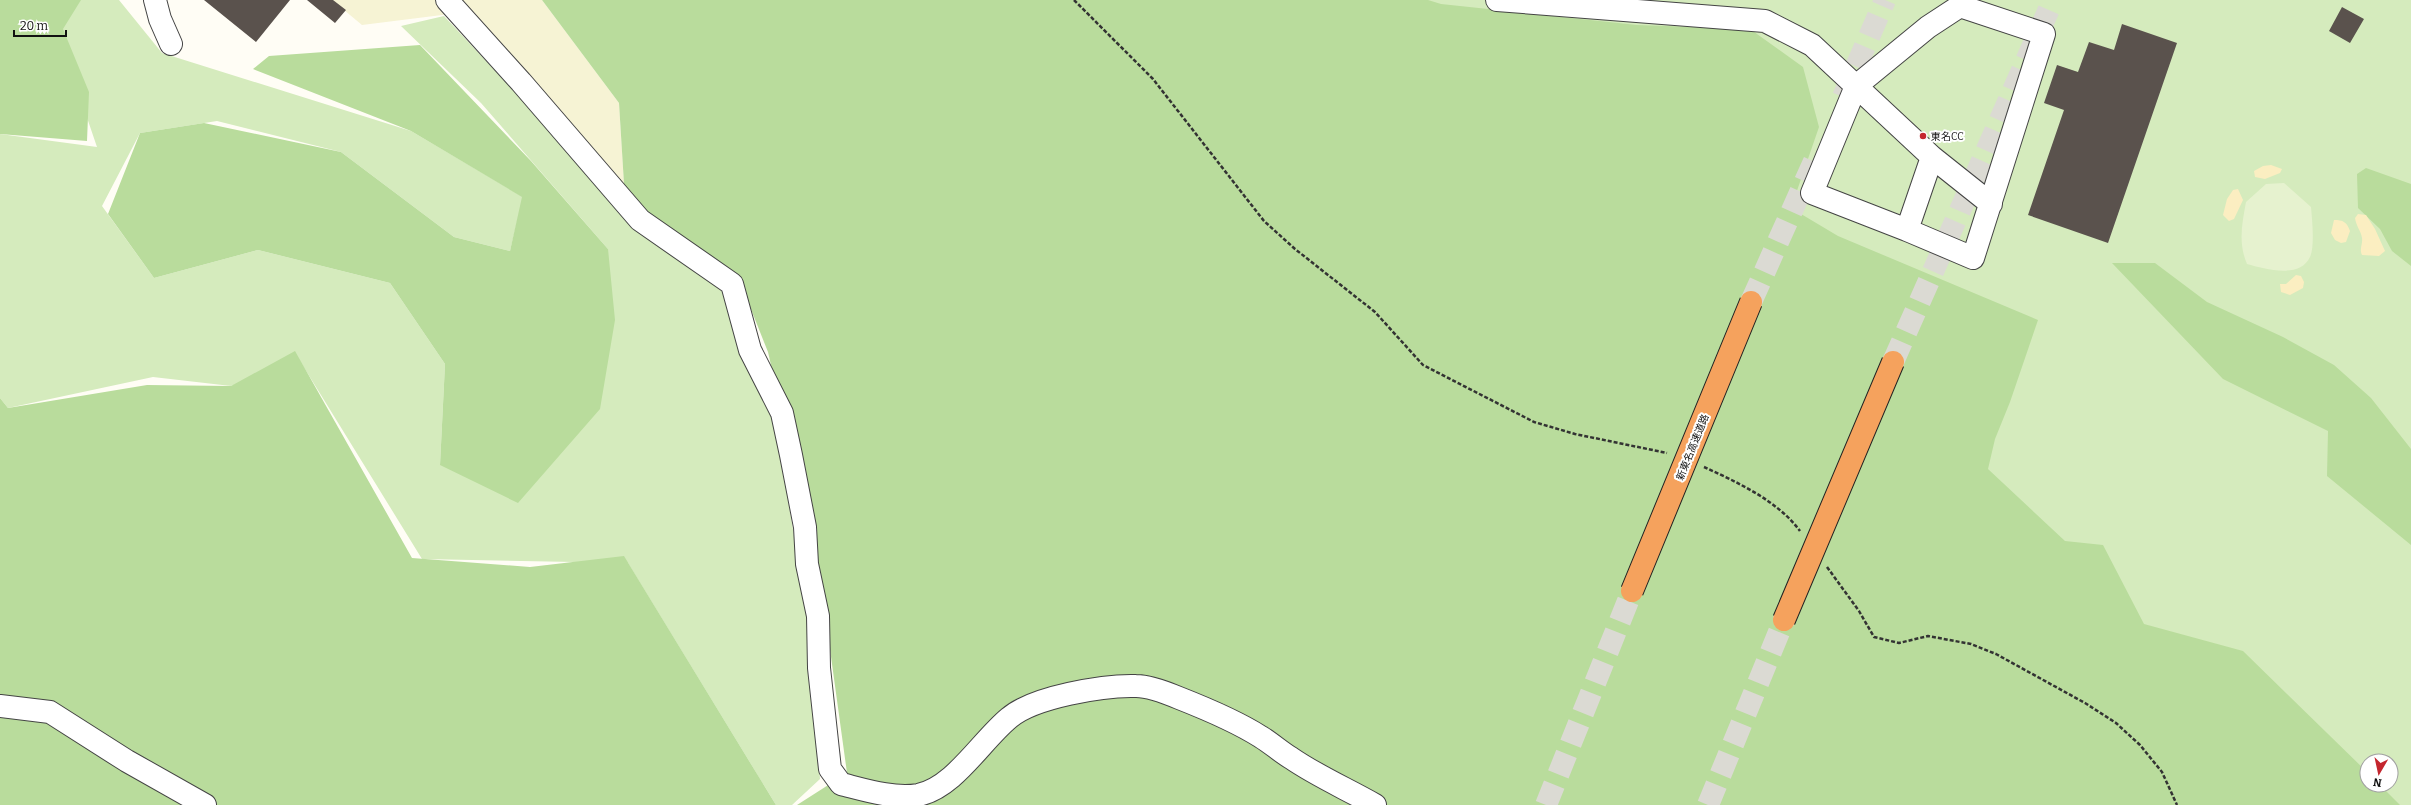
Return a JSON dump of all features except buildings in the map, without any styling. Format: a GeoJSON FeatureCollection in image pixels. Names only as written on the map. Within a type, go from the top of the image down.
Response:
{"type":"FeatureCollection","features":[{"type":"Feature","properties":{"kind":"highway","name":"新東名高速道路"},"geometry":{"type":"LineString","coordinates":[[1632,591],[1751,302]]}},
{"type":"Feature","properties":{"kind":"highway"},"geometry":{"type":"LineString","coordinates":[[1784,620],[1893,362]]}},
{"type":"Feature","properties":{"kind":"street"},"geometry":{"type":"LineString","coordinates":[[155,0],[160,19],[171,44]]}},
{"type":"Feature","properties":{"kind":"street"},"geometry":{"type":"LineString","coordinates":[[447,0],[521,82],[640,220],[732,284],[750,350],[782,413],[805,527],[808,564],[818,616],[819,668],[830,769],[841,784],[880,794],[918,795],[938,788],[952,778],[984,741],[1010,717],[1029,705],[1085,691],[1137,686],[1168,694],[1218,714],[1261,737],[1291,759],[1375,805]]}},
{"type":"Feature","properties":{"kind":"street"},"geometry":{"type":"LineString","coordinates":[[1497,0],[1765,20],[1812,45],[1932,156],[1991,204]]}},
{"type":"Feature","properties":{"kind":"street"},"geometry":{"type":"LineString","coordinates":[[1960,6],[2044,34],[1991,204],[1974,258],[1812,192],[1856,86],[1928,27],[1960,6]]}},
{"type":"Feature","properties":{"kind":"street"},"geometry":{"type":"LineString","coordinates":[[1907,230],[1932,156]]}},
{"type":"Feature","properties":{"kind":"street"},"geometry":{"type":"LineString","coordinates":[[0,706],[50,712],[127,761],[205,805]]}},
{"type":"Feature","properties":{"kind":"path"},"geometry":{"type":"LineString","coordinates":[[1074,0],[1153,79],[1264,221],[1295,249],[1375,312],[1423,365],[1534,422],[1575,434],[1674,455]]}},
{"type":"Feature","properties":{"kind":"path"},"geometry":{"type":"LineString","coordinates":[[1701,466],[1727,477],[1773,505],[1803,534]]}},
{"type":"Feature","properties":{"kind":"path"},"geometry":{"type":"LineString","coordinates":[[1826,565],[1859,611],[1874,637],[1899,642],[1928,636],[1971,644],[1996,654],[2060,689],[2116,723],[2140,745],[2162,772],[2177,805]]}},
{"type":"Feature","properties":{"kind":"shaded area"},"geometry":{"type":"Polygon","coordinates":[[[332,0],[438,0],[450,14],[362,25],[332,0]]]}},
{"type":"Feature","properties":{"kind":"shaded area"},"geometry":{"type":"Polygon","coordinates":[[[446,0],[542,0],[619,103],[625,200],[446,0]]]}},
{"type":"Feature","properties":{"kind":"green space"},"geometry":{"type":"Polygon","coordinates":[[[0,0],[81,0],[63,29],[89,92],[87,141],[0,134],[0,0]]]}},
{"type":"Feature","properties":{"kind":"green space"},"geometry":{"type":"Polygon","coordinates":[[[72,0],[119,0],[162,53],[411,131],[523,197],[510,251],[454,237],[341,152],[217,121],[140,133],[102,206],[154,278],[258,250],[390,283],[445,364],[440,465],[608,249],[481,103],[401,26],[444,16],[573,154],[724,289],[776,427],[809,626],[820,779],[792,805],[776,805],[628,563],[422,559],[300,361],[231,386],[153,377],[8,408],[0,398],[0,134],[97,147],[54,21],[72,0]]]}},
{"type":"Feature","properties":{"kind":"green space"},"geometry":{"type":"Polygon","coordinates":[[[542,0],[1428,0],[1441,4],[1637,25],[1750,29],[1803,67],[1819,127],[1791,208],[1838,236],[2038,320],[2010,402],[1995,439],[1988,469],[2065,541],[2103,545],[2144,624],[2243,651],[2359,764],[2359,793],[2388,793],[2400,805],[797,805],[847,773],[821,584],[768,352],[739,279],[625,200],[619,103],[542,0]]]}},
{"type":"Feature","properties":{"kind":"green space"},"geometry":{"type":"Polygon","coordinates":[[[1368,0],[2411,0],[2411,805],[2320,805],[1368,0]]]}},
{"type":"Feature","properties":{"kind":"green space"},"geometry":{"type":"Polygon","coordinates":[[[420,45],[531,161],[608,249],[615,320],[600,409],[518,503],[440,465],[445,364],[390,283],[258,250],[154,278],[108,214],[140,133],[204,123],[341,152],[454,237],[510,251],[522,197],[411,131],[253,69],[269,56],[420,45]]]}},
{"type":"Feature","properties":{"kind":"green space"},"geometry":{"type":"Polygon","coordinates":[[[2366,168],[2411,184],[2411,266],[2392,251],[2380,229],[2358,208],[2357,174],[2366,168]]]}},
{"type":"Feature","properties":{"kind":"green space"},"geometry":{"type":"Polygon","coordinates":[[[2284,183],[2311,207],[2313,240],[2310,257],[2305,264],[2298,268],[2282,271],[2247,264],[2242,249],[2242,226],[2246,202],[2266,184],[2284,183]]]}},
{"type":"Feature","properties":{"kind":"green space"},"geometry":{"type":"Polygon","coordinates":[[[2112,263],[2155,263],[2207,302],[2283,337],[2334,365],[2371,398],[2411,449],[2411,545],[2327,476],[2328,431],[2223,379],[2112,263]]]}},
{"type":"Feature","properties":{"kind":"green space"},"geometry":{"type":"Polygon","coordinates":[[[295,351],[412,558],[530,567],[624,556],[776,805],[0,805],[0,398],[8,408],[147,385],[231,386],[295,351]]]}},
{"type":"Feature","properties":{"kind":"sand"},"geometry":{"type":"Polygon","coordinates":[[[2271,165],[2282,169],[2280,173],[2265,179],[2255,177],[2254,171],[2263,166],[2271,165]]]}},
{"type":"Feature","properties":{"kind":"sand"},"geometry":{"type":"Polygon","coordinates":[[[2238,189],[2243,200],[2234,219],[2229,221],[2223,215],[2227,199],[2233,190],[2238,189]]]}},
{"type":"Feature","properties":{"kind":"sand"},"geometry":{"type":"Polygon","coordinates":[[[2358,214],[2366,215],[2375,229],[2385,251],[2379,256],[2362,255],[2362,238],[2355,218],[2358,214]]]}},
{"type":"Feature","properties":{"kind":"sand"},"geometry":{"type":"Polygon","coordinates":[[[2334,220],[2340,220],[2348,225],[2350,231],[2346,242],[2341,243],[2335,240],[2331,233],[2334,220]]]}},
{"type":"Feature","properties":{"kind":"sand"},"geometry":{"type":"Polygon","coordinates":[[[2296,275],[2301,276],[2304,282],[2303,288],[2290,295],[2281,292],[2280,284],[2286,284],[2296,275]]]}},
{"type":"Feature","properties":{"kind":"tunnel"},"geometry":{"type":"LineString","coordinates":[[1843,97],[1885,0]]}},
{"type":"Feature","properties":{"kind":"tunnel"},"geometry":{"type":"LineString","coordinates":[[1893,362],[2053,0]]}},
{"type":"Feature","properties":{"kind":"tunnel"},"geometry":{"type":"LineString","coordinates":[[1751,302],[1816,157]]}},
{"type":"Feature","properties":{"kind":"tunnel"},"geometry":{"type":"LineString","coordinates":[[1546,805],[1632,591]]}},
{"type":"Feature","properties":{"kind":"tunnel"},"geometry":{"type":"LineString","coordinates":[[1708,805],[1784,620]]}},
{"type":"Feature","properties":{"kind":"place","name":"東名CC"},"geometry":{"type":"Point","coordinates":[1923,136]}}]}
